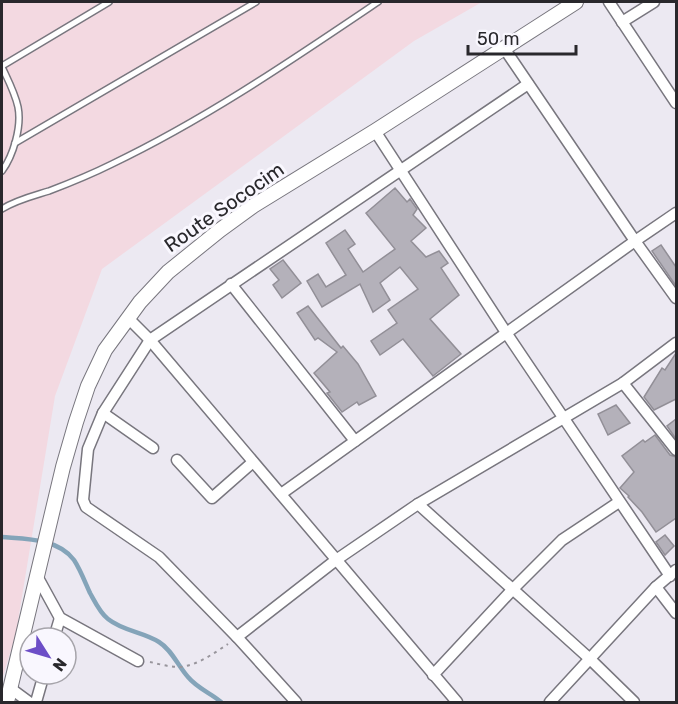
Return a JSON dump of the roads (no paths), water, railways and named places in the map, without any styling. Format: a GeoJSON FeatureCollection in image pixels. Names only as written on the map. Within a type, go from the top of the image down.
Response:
{"type":"FeatureCollection","features":[{"type":"Feature","properties":{"kind":"street","name":"Route Sococim"},"geometry":{"type":"LineString","coordinates":[[7,702],[10,679],[76,422],[88,386],[105,350],[128,318],[168,272],[253,206],[576,2]]}},
{"type":"Feature","properties":{"kind":"street"},"geometry":{"type":"LineString","coordinates":[[609,2],[676,103]]}},
{"type":"Feature","properties":{"kind":"street"},"geometry":{"type":"LineString","coordinates":[[622,22],[654,2]]}},
{"type":"Feature","properties":{"kind":"street"},"geometry":{"type":"LineString","coordinates":[[504,48],[676,298]]}},
{"type":"Feature","properties":{"kind":"street"},"geometry":{"type":"LineString","coordinates":[[296,702],[159,557],[84,504],[88,449],[103,412],[150,340],[528,84]]}},
{"type":"Feature","properties":{"kind":"street"},"geometry":{"type":"LineString","coordinates":[[375,131],[563,418],[619,501],[673,573],[656,587],[550,702]]}},
{"type":"Feature","properties":{"kind":"street"},"geometry":{"type":"LineString","coordinates":[[280,494],[676,213]]}},
{"type":"Feature","properties":{"kind":"street"},"geometry":{"type":"LineString","coordinates":[[231,284],[356,441]]}},
{"type":"Feature","properties":{"kind":"street"},"geometry":{"type":"LineString","coordinates":[[128,318],[150,340],[457,702]]}},
{"type":"Feature","properties":{"kind":"street"},"geometry":{"type":"LineString","coordinates":[[237,637],[336,560],[418,504],[623,382],[676,344]]}},
{"type":"Feature","properties":{"kind":"street"},"geometry":{"type":"LineString","coordinates":[[623,382],[676,450]]}},
{"type":"Feature","properties":{"kind":"street"},"geometry":{"type":"LineString","coordinates":[[103,412],[153,448]]}},
{"type":"Feature","properties":{"kind":"street"},"geometry":{"type":"LineString","coordinates":[[177,460],[212,498],[253,462]]}},
{"type":"Feature","properties":{"kind":"street"},"geometry":{"type":"LineString","coordinates":[[433,675],[562,540],[619,501]]}},
{"type":"Feature","properties":{"kind":"street"},"geometry":{"type":"LineString","coordinates":[[418,504],[590,659],[634,702]]}},
{"type":"Feature","properties":{"kind":"street"},"geometry":{"type":"LineString","coordinates":[[37,576],[60,618],[138,661]]}},
{"type":"Feature","properties":{"kind":"street"},"geometry":{"type":"LineString","coordinates":[[656,587],[676,613]]}},
{"type":"Feature","properties":{"kind":"street"},"geometry":{"type":"LineString","coordinates":[[58,626],[60,618]]}},
{"type":"Feature","properties":{"kind":"street"},"geometry":{"type":"LineString","coordinates":[[10,679],[29,702]]}},
{"type":"Feature","properties":{"kind":"street"},"geometry":{"type":"LineString","coordinates":[[36,702],[41,686]]}},
{"type":"Feature","properties":{"kind":"lane"},"geometry":{"type":"LineString","coordinates":[[2,171],[8,163],[15,143],[18,107],[2,67],[108,2]]}},
{"type":"Feature","properties":{"kind":"lane"},"geometry":{"type":"LineString","coordinates":[[15,143],[256,2]]}},
{"type":"Feature","properties":{"kind":"lane"},"geometry":{"type":"LineString","coordinates":[[3,205],[59,188],[163,137],[223,103],[378,2]]}},
{"type":"Feature","properties":{"kind":"waterway"},"geometry":{"type":"LineString","coordinates":[[2,537],[41,541],[59,547],[67,553],[74,560],[105,617],[164,645],[184,673],[200,688],[221,702]]}}]}
